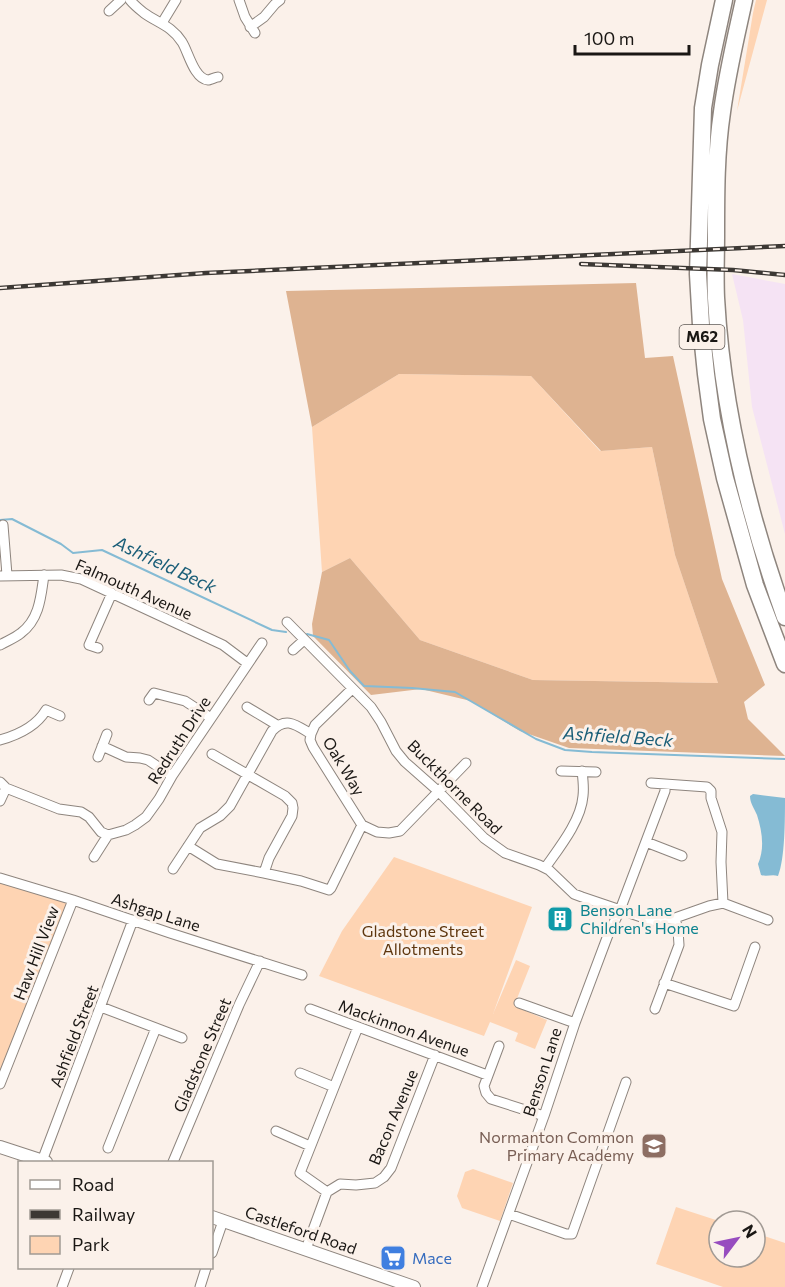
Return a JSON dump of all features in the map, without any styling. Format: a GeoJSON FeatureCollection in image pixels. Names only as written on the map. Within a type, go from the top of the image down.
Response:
{"type":"FeatureCollection","features":[{"type":"Feature","properties":{"kind":"highway","name":"M62"},"geometry":{"type":"LineString","coordinates":[[724,0],[703,108],[698,274],[706,374],[724,478],[738,530],[755,585],[785,664]]}},
{"type":"Feature","properties":{"kind":"highway","name":"M62"},"geometry":{"type":"LineString","coordinates":[[744,0],[721,113],[716,183],[716,296],[722,360],[740,464],[755,526],[785,617]]}},
{"type":"Feature","properties":{"kind":"street"},"geometry":{"type":"LineString","coordinates":[[109,11],[121,0]]}},
{"type":"Feature","properties":{"kind":"street"},"geometry":{"type":"LineString","coordinates":[[130,0],[146,15],[162,22],[181,40],[192,65],[198,73],[211,81]]}},
{"type":"Feature","properties":{"kind":"street"},"geometry":{"type":"LineString","coordinates":[[162,22],[176,0]]}},
{"type":"Feature","properties":{"kind":"street"},"geometry":{"type":"LineString","coordinates":[[239,0],[253,30],[280,0]]}},
{"type":"Feature","properties":{"kind":"street"},"geometry":{"type":"LineString","coordinates":[[3,525],[4,575]]}},
{"type":"Feature","properties":{"kind":"street","name":"Falmouth Avenue"},"geometry":{"type":"LineString","coordinates":[[4,575],[61,574],[81,579],[223,645],[248,663]]}},
{"type":"Feature","properties":{"kind":"street"},"geometry":{"type":"LineString","coordinates":[[1,644],[24,631],[33,621],[38,610],[44,575]]}},
{"type":"Feature","properties":{"kind":"street"},"geometry":{"type":"LineString","coordinates":[[98,648],[89,645],[112,593]]}},
{"type":"Feature","properties":{"kind":"street","name":"Buckthorne Road"},"geometry":{"type":"LineString","coordinates":[[287,622],[371,707],[396,751],[405,762],[493,846],[545,868],[574,894],[653,921],[675,918],[723,903]]}},
{"type":"Feature","properties":{"kind":"street"},"geometry":{"type":"LineString","coordinates":[[293,650],[304,640]]}},
{"type":"Feature","properties":{"kind":"street","name":"Redruth Drive"},"geometry":{"type":"LineString","coordinates":[[108,835],[126,830],[146,817],[262,643]]}},
{"type":"Feature","properties":{"kind":"street"},"geometry":{"type":"LineString","coordinates":[[311,734],[315,725],[352,689]]}},
{"type":"Feature","properties":{"kind":"street"},"geometry":{"type":"LineString","coordinates":[[149,700],[154,693],[173,697],[185,701],[211,718]]}},
{"type":"Feature","properties":{"kind":"street"},"geometry":{"type":"LineString","coordinates":[[173,869],[200,828],[220,816],[230,806],[277,725],[248,707]]}},
{"type":"Feature","properties":{"kind":"street"},"geometry":{"type":"LineString","coordinates":[[0,740],[32,726],[46,710],[60,716]]}},
{"type":"Feature","properties":{"kind":"street","name":"Oak Way"},"geometry":{"type":"LineString","coordinates":[[277,725],[288,722],[311,734],[310,740],[313,747],[362,825]]}},
{"type":"Feature","properties":{"kind":"street"},"geometry":{"type":"LineString","coordinates":[[98,756],[107,734]]}},
{"type":"Feature","properties":{"kind":"street"},"geometry":{"type":"LineString","coordinates":[[102,746],[126,757],[148,760],[172,776]]}},
{"type":"Feature","properties":{"kind":"street"},"geometry":{"type":"LineString","coordinates":[[212,754],[290,800],[293,807],[291,816],[269,858],[264,873]]}},
{"type":"Feature","properties":{"kind":"street"},"geometry":{"type":"LineString","coordinates":[[188,846],[218,864],[301,881],[329,890],[362,825],[376,832],[400,831],[466,763]]}},
{"type":"Feature","properties":{"kind":"street"},"geometry":{"type":"LineString","coordinates":[[561,771],[596,772]]}},
{"type":"Feature","properties":{"kind":"street"},"geometry":{"type":"LineString","coordinates":[[545,868],[570,831],[580,808],[583,796],[582,771]]}},
{"type":"Feature","properties":{"kind":"street"},"geometry":{"type":"LineString","coordinates":[[651,783],[707,788],[711,791],[711,798],[722,832],[723,903],[768,920]]}},
{"type":"Feature","properties":{"kind":"street","name":"Benson Lane"},"geometry":{"type":"LineString","coordinates":[[482,1287],[575,1023],[646,843],[665,791],[665,784]]}},
{"type":"Feature","properties":{"kind":"street"},"geometry":{"type":"LineString","coordinates":[[0,801],[3,785],[59,809],[81,812],[101,832],[108,835],[94,857]]}},
{"type":"Feature","properties":{"kind":"street"},"geometry":{"type":"LineString","coordinates":[[646,843],[682,856]]}},
{"type":"Feature","properties":{"kind":"street","name":"Ashgap Lane"},"geometry":{"type":"LineString","coordinates":[[0,878],[302,975]]}},
{"type":"Feature","properties":{"kind":"street","name":"Haw Hill View"},"geometry":{"type":"LineString","coordinates":[[0,1084],[73,900]]}},
{"type":"Feature","properties":{"kind":"street"},"geometry":{"type":"LineString","coordinates":[[655,1009],[679,945],[675,918]]}},
{"type":"Feature","properties":{"kind":"street","name":"Ashfield Street"},"geometry":{"type":"LineString","coordinates":[[44,1161],[133,920]]}},
{"type":"Feature","properties":{"kind":"street"},"geometry":{"type":"LineString","coordinates":[[664,983],[734,1006],[754,947]]}},
{"type":"Feature","properties":{"kind":"street","name":"Gladstone Street"},"geometry":{"type":"LineString","coordinates":[[173,1161],[260,960]]}},
{"type":"Feature","properties":{"kind":"street"},"geometry":{"type":"LineString","coordinates":[[519,1003],[575,1023]]}},
{"type":"Feature","properties":{"kind":"street"},"geometry":{"type":"LineString","coordinates":[[101,1007],[182,1038]]}},
{"type":"Feature","properties":{"kind":"street","name":"Mackinnon Avenue"},"geometry":{"type":"LineString","coordinates":[[310,1009],[487,1075]]}},
{"type":"Feature","properties":{"kind":"street"},"geometry":{"type":"LineString","coordinates":[[306,1250],[327,1192],[300,1173],[358,1027]]}},
{"type":"Feature","properties":{"kind":"street"},"geometry":{"type":"LineString","coordinates":[[108,1148],[156,1028]]}},
{"type":"Feature","properties":{"kind":"street"},"geometry":{"type":"LineString","coordinates":[[499,1046],[487,1075],[484,1086],[486,1093],[490,1099],[544,1116]]}},
{"type":"Feature","properties":{"kind":"street","name":"Bacon Avenue"},"geometry":{"type":"LineString","coordinates":[[327,1192],[340,1184],[365,1185],[375,1183],[384,1177],[390,1168],[435,1055]]}},
{"type":"Feature","properties":{"kind":"street"},"geometry":{"type":"LineString","coordinates":[[300,1073],[334,1087]]}},
{"type":"Feature","properties":{"kind":"street"},"geometry":{"type":"LineString","coordinates":[[509,1214],[566,1234],[572,1234],[626,1082]]}},
{"type":"Feature","properties":{"kind":"street"},"geometry":{"type":"LineString","coordinates":[[276,1132],[310,1146]]}},
{"type":"Feature","properties":{"kind":"street"},"geometry":{"type":"LineString","coordinates":[[0,1147],[41,1161]]}},
{"type":"Feature","properties":{"kind":"street"},"geometry":{"type":"LineString","coordinates":[[213,1246],[217,1219]]}},
{"type":"Feature","properties":{"kind":"street","name":"Castleford Road"},"geometry":{"type":"LineString","coordinates":[[217,1219],[414,1287]]}},
{"type":"Feature","properties":{"kind":"street"},"geometry":{"type":"LineString","coordinates":[[62,1287],[69,1269]]}},
{"type":"Feature","properties":{"kind":"street"},"geometry":{"type":"LineString","coordinates":[[200,1287],[206,1269]]}},
{"type":"Feature","properties":{"kind":"shaded area"},"geometry":{"type":"Polygon","coordinates":[[[732,274],[785,284],[785,534],[752,407],[743,320],[732,274]]]}},
{"type":"Feature","properties":{"kind":"shaded area"},"geometry":{"type":"Polygon","coordinates":[[[636,283],[645,358],[673,356],[722,579],[765,685],[744,702],[748,719],[785,756],[569,748],[520,731],[471,701],[421,689],[371,695],[313,636],[312,624],[322,572],[350,558],[420,640],[533,680],[718,683],[675,555],[652,447],[601,451],[531,376],[399,374],[312,427],[286,291],[636,283]]]}},
{"type":"Feature","properties":{"kind":"green space"},"geometry":{"type":"Polygon","coordinates":[[[756,0],[767,0],[737,111],[753,13],[756,0]]]}},
{"type":"Feature","properties":{"kind":"green space"},"geometry":{"type":"Polygon","coordinates":[[[399,374],[531,376],[600,451],[652,447],[675,555],[718,683],[533,680],[420,640],[350,558],[322,572],[312,427],[399,374]]]}},
{"type":"Feature","properties":{"kind":"green space","name":"Gladstone Street Allotments"},"geometry":{"type":"Polygon","coordinates":[[[394,857],[532,907],[493,1014],[516,960],[530,966],[514,1006],[547,1020],[535,1049],[515,1041],[518,1033],[490,1022],[484,1036],[319,976],[342,931],[394,857]]]}},
{"type":"Feature","properties":{"kind":"green space"},"geometry":{"type":"Polygon","coordinates":[[[0,881],[66,900],[68,903],[0,1077],[0,881]]]}},
{"type":"Feature","properties":{"kind":"green space"},"geometry":{"type":"Polygon","coordinates":[[[473,1169],[513,1183],[500,1221],[462,1208],[457,1196],[465,1172],[473,1169]]]}},
{"type":"Feature","properties":{"kind":"green space"},"geometry":{"type":"Polygon","coordinates":[[[676,1207],[707,1217],[707,1269],[767,1269],[767,1237],[785,1243],[785,1287],[723,1287],[656,1264],[676,1207]]]}},
{"type":"Feature","properties":{"kind":"water"},"geometry":{"type":"Polygon","coordinates":[[[753,794],[785,798],[785,828],[778,876],[761,875],[758,864],[762,852],[762,840],[759,821],[750,799],[753,794]]]}},
{"type":"Feature","properties":{"kind":"waterway","name":"Ashfield Beck"},"geometry":{"type":"LineString","coordinates":[[0,520],[12,519],[61,544],[73,553],[102,550],[272,630],[286,632]]}},
{"type":"Feature","properties":{"kind":"waterway","name":"Ashfield Beck"},"geometry":{"type":"LineString","coordinates":[[307,634],[329,640],[350,671],[364,686],[455,692],[536,739],[565,750],[785,759]]}},
{"type":"Feature","properties":{"kind":"railway"},"geometry":{"type":"LineString","coordinates":[[0,288],[206,273],[785,246]]}},
{"type":"Feature","properties":{"kind":"railway"},"geometry":{"type":"LineString","coordinates":[[581,264],[733,270],[785,275]]}},
{"type":"Feature","properties":{"kind":"place","name":"Benson Lane Children's Home"},"geometry":{"type":"Point","coordinates":[560,919]}},
{"type":"Feature","properties":{"kind":"place","name":"Normanton Common Primary Academy"},"geometry":{"type":"Point","coordinates":[654,1146]}},
{"type":"Feature","properties":{"kind":"place","name":"Mace"},"geometry":{"type":"Point","coordinates":[393,1258]}}]}
